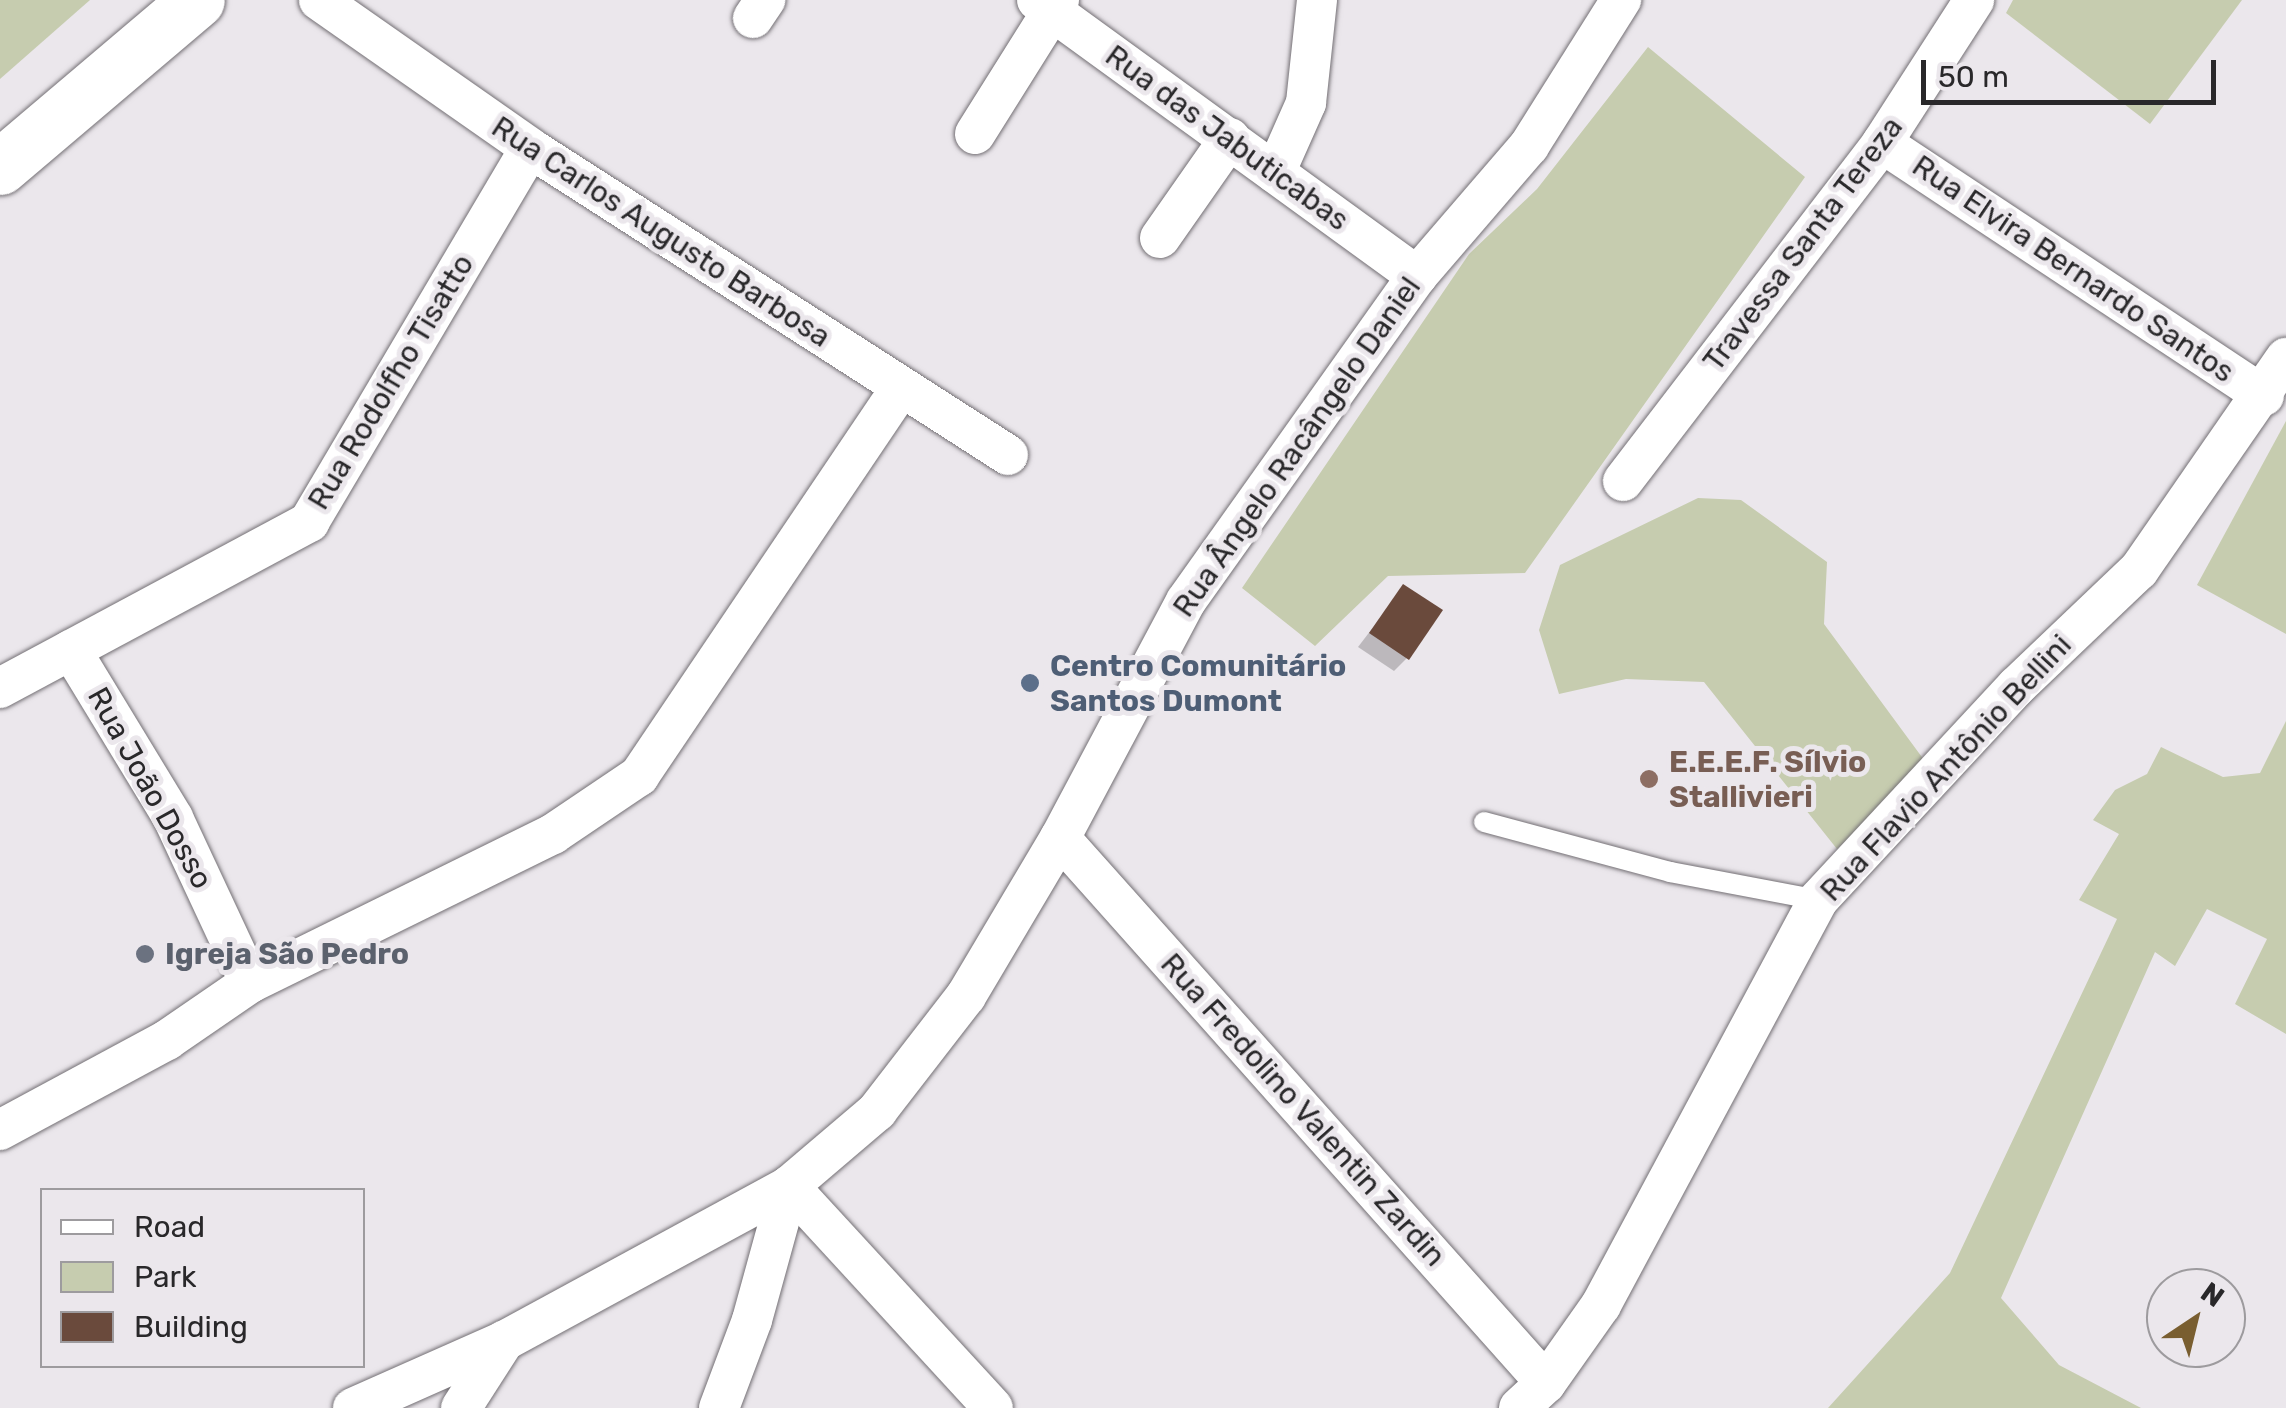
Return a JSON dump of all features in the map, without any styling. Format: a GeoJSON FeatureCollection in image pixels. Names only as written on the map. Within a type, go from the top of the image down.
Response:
{"type":"FeatureCollection","features":[{"type":"Feature","properties":{"kind":"street"},"geometry":{"type":"LineString","coordinates":[[0,167],[196,0]]}},
{"type":"Feature","properties":{"kind":"street","name":"Rua Carlos Augusto Barbosa"},"geometry":{"type":"LineString","coordinates":[[319,0],[530,148],[1008,456]]}},
{"type":"Feature","properties":{"kind":"street"},"geometry":{"type":"LineString","coordinates":[[1275,173],[1306,104],[1317,0]]}},
{"type":"Feature","properties":{"kind":"street","name":"Rua Ângelo Racângelo Daniel"},"geometry":{"type":"LineString","coordinates":[[352,1408],[504,1342],[788,1186],[876,1110],[966,996],[1060,838],[1186,601],[1417,276],[1529,146],[1621,0]]}},
{"type":"Feature","properties":{"kind":"street","name":"Travessa Santa Tereza"},"geometry":{"type":"LineString","coordinates":[[1623,481],[1882,142],[1974,0]]}},
{"type":"Feature","properties":{"kind":"street"},"geometry":{"type":"LineString","coordinates":[[976,134],[1050,4]]}},
{"type":"Feature","properties":{"kind":"street","name":"Rua das Jabuticabas"},"geometry":{"type":"LineString","coordinates":[[1050,4],[1417,276]]}},
{"type":"Feature","properties":{"kind":"street"},"geometry":{"type":"LineString","coordinates":[[1160,238],[1230,138]]}},
{"type":"Feature","properties":{"kind":"street","name":"Rua Elvira Bernardo Santos"},"geometry":{"type":"LineString","coordinates":[[1882,142],[2264,396]]}},
{"type":"Feature","properties":{"kind":"street","name":"Rua Rodolfho Tisatto"},"geometry":{"type":"LineString","coordinates":[[0,688],[309,522],[530,148]]}},
{"type":"Feature","properties":{"kind":"street","name":"Rua Flavio Antônio Bellini"},"geometry":{"type":"LineString","coordinates":[[1533,1396],[1601,1305],[1818,900],[2017,686],[2139,570],[2264,396],[2286,358]]}},
{"type":"Feature","properties":{"kind":"street"},"geometry":{"type":"LineString","coordinates":[[0,1130],[167,1040],[250,983],[553,834],[638,776],[901,388]]}},
{"type":"Feature","properties":{"kind":"street","name":"Rua João Dosso"},"geometry":{"type":"LineString","coordinates":[[72,650],[173,818],[250,983]]}},
{"type":"Feature","properties":{"kind":"street","name":"Rua Fredolino Valentin Zardin"},"geometry":{"type":"LineString","coordinates":[[1060,838],[1533,1396]]}},
{"type":"Feature","properties":{"kind":"street"},"geometry":{"type":"LineString","coordinates":[[719,1408],[752,1320],[788,1186]]}},
{"type":"Feature","properties":{"kind":"street"},"geometry":{"type":"LineString","coordinates":[[788,1186],[993,1408]]}},
{"type":"Feature","properties":{"kind":"street"},"geometry":{"type":"LineString","coordinates":[[461,1408],[504,1342]]}},
{"type":"Feature","properties":{"kind":"lane"},"geometry":{"type":"LineString","coordinates":[[1484,822],[1670,872],[1818,900]]}},
{"type":"Feature","properties":{"kind":"green space"},"geometry":{"type":"Polygon","coordinates":[[[0,0],[90,0],[0,79],[0,0]]]}},
{"type":"Feature","properties":{"kind":"green space"},"geometry":{"type":"Polygon","coordinates":[[[2013,0],[2242,0],[2150,124],[2006,13],[2013,0]]]}},
{"type":"Feature","properties":{"kind":"green space"},"geometry":{"type":"Polygon","coordinates":[[[1648,47],[1805,177],[1525,573],[1388,576],[1315,646],[1242,588],[1469,254],[1537,189],[1648,47]]]}},
{"type":"Feature","properties":{"kind":"green space"},"geometry":{"type":"Polygon","coordinates":[[[2286,421],[2286,634],[2197,585],[2286,421]]]}},
{"type":"Feature","properties":{"kind":"green space"},"geometry":{"type":"Polygon","coordinates":[[[1698,498],[1741,500],[1827,562],[1824,624],[1927,764],[1837,849],[1704,682],[1626,679],[1559,694],[1539,630],[1560,565],[1698,498]]]}},
{"type":"Feature","properties":{"kind":"green space"},"geometry":{"type":"Polygon","coordinates":[[[2286,721],[2286,1034],[2235,1004],[2267,939],[2207,909],[2175,966],[2155,952],[2001,1298],[2059,1365],[2141,1408],[1828,1408],[1950,1273],[2117,919],[2079,900],[2119,834],[2093,820],[2115,790],[2147,774],[2161,747],[2223,777],[2260,773],[2286,721]]]}},
{"type":"Feature","properties":{"kind":"building"},"geometry":{"type":"Polygon","coordinates":[[[1403,584],[1443,610],[1409,660],[1369,633],[1403,584]]]}},
{"type":"Feature","properties":{"kind":"place","name":"Centro Comunitário Santos Dumont"},"geometry":{"type":"Point","coordinates":[1030,683]}},
{"type":"Feature","properties":{"kind":"place","name":"E.E.E.F. Sílvio Stallivieri"},"geometry":{"type":"Point","coordinates":[1649,779]}},
{"type":"Feature","properties":{"kind":"place","name":"Igreja São Pedro"},"geometry":{"type":"Point","coordinates":[145,954]}}]}
